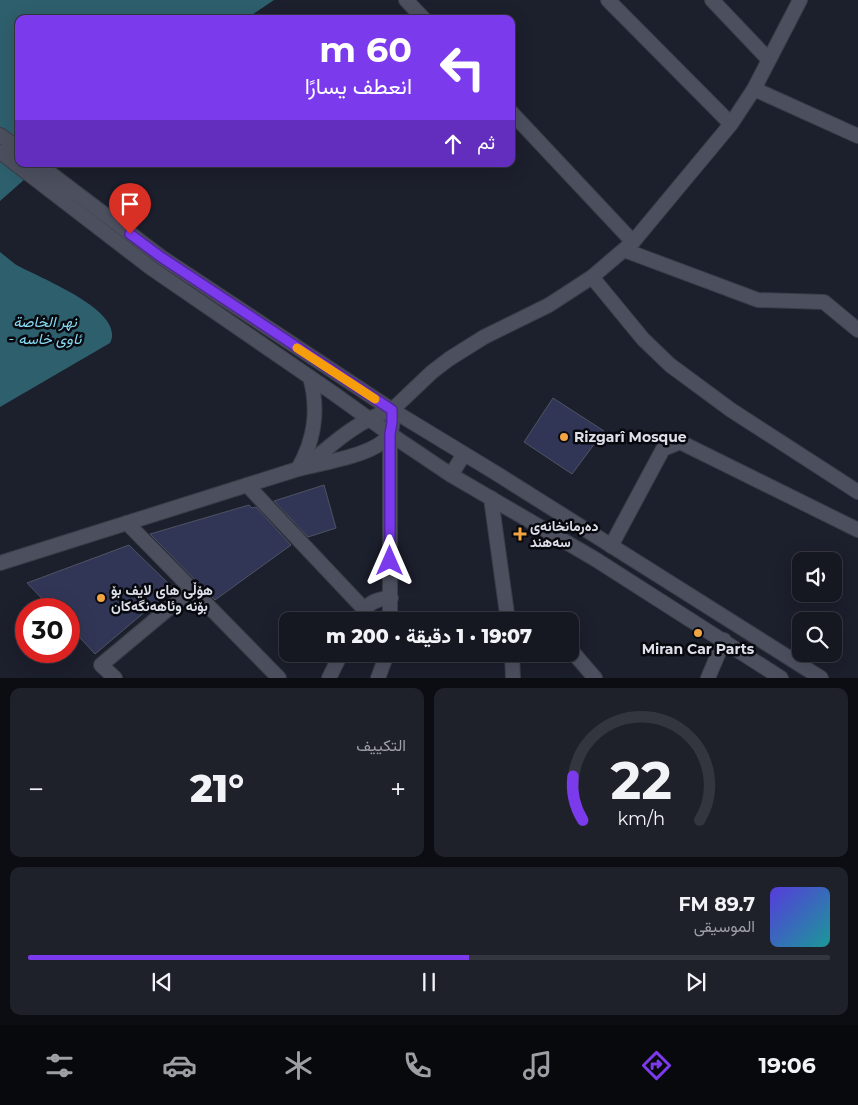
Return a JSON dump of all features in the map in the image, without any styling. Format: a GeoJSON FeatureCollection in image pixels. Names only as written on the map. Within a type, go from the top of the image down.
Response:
{"type":"FeatureCollection","features":[{"type":"Feature","properties":{"kind":"street"},"geometry":{"type":"LineString","coordinates":[[406,0],[420,15]]}},
{"type":"Feature","properties":{"kind":"street"},"geometry":{"type":"LineString","coordinates":[[608,0],[731,124]]}},
{"type":"Feature","properties":{"kind":"street"},"geometry":{"type":"LineString","coordinates":[[712,0],[769,60]]}},
{"type":"Feature","properties":{"kind":"street"},"geometry":{"type":"LineString","coordinates":[[301,468],[336,441],[370,419],[392,410],[432,372],[467,347],[549,305],[592,278],[628,246],[731,124],[754,89],[800,0]]}},
{"type":"Feature","properties":{"kind":"street"},"geometry":{"type":"LineString","coordinates":[[754,89],[858,136]]}},
{"type":"Feature","properties":{"kind":"street"},"geometry":{"type":"LineString","coordinates":[[515,117],[628,246],[758,300],[824,302],[858,330]]}},
{"type":"Feature","properties":{"kind":"street"},"geometry":{"type":"LineString","coordinates":[[0,135],[15,146]]}},
{"type":"Feature","properties":{"kind":"street"},"geometry":{"type":"LineString","coordinates":[[0,152],[15,163]]}},
{"type":"Feature","properties":{"kind":"street"},"geometry":{"type":"LineString","coordinates":[[20,167],[152,268],[451,475],[595,559],[781,678]]}},
{"type":"Feature","properties":{"kind":"street"},"geometry":{"type":"LineString","coordinates":[[42,167],[161,257],[392,410],[821,678]]}},
{"type":"Feature","properties":{"kind":"street"},"geometry":{"type":"LineString","coordinates":[[592,278],[643,338],[670,365],[738,415],[858,492]]}},
{"type":"Feature","properties":{"kind":"street"},"geometry":{"type":"LineString","coordinates":[[301,468],[309,448],[315,424],[315,400],[310,377]]}},
{"type":"Feature","properties":{"kind":"street"},"geometry":{"type":"LineString","coordinates":[[390,612],[390,434],[392,410]]}},
{"type":"Feature","properties":{"kind":"street"},"geometry":{"type":"LineString","coordinates":[[0,563],[301,468],[360,453],[377,446],[390,434]]}},
{"type":"Feature","properties":{"kind":"street"},"geometry":{"type":"LineString","coordinates":[[611,546],[663,448],[680,442],[858,530]]}},
{"type":"Feature","properties":{"kind":"street"},"geometry":{"type":"LineString","coordinates":[[451,475],[464,454]]}},
{"type":"Feature","properties":{"kind":"street"},"geometry":{"type":"LineString","coordinates":[[247,485],[358,612]]}},
{"type":"Feature","properties":{"kind":"street"},"geometry":{"type":"LineString","coordinates":[[491,498],[507,612]]}},
{"type":"Feature","properties":{"kind":"street"},"geometry":{"type":"LineString","coordinates":[[127,523],[279,678]]}},
{"type":"Feature","properties":{"kind":"street"},"geometry":{"type":"LineString","coordinates":[[115,678],[101,665],[192,589]]}},
{"type":"Feature","properties":{"kind":"street"},"geometry":{"type":"LineString","coordinates":[[364,612],[371,603],[391,598]]}},
{"type":"Feature","properties":{"kind":"street"},"geometry":{"type":"LineString","coordinates":[[708,678],[724,640]]}},
{"type":"Feature","properties":{"kind":"street"},"geometry":{"type":"LineString","coordinates":[[579,659],[595,678]]}},
{"type":"Feature","properties":{"kind":"street"},"geometry":{"type":"LineString","coordinates":[[329,678],[337,662]]}},
{"type":"Feature","properties":{"kind":"street"},"geometry":{"type":"LineString","coordinates":[[378,678],[384,662]]}},
{"type":"Feature","properties":{"kind":"street"},"geometry":{"type":"LineString","coordinates":[[512,662],[513,678]]}},
{"type":"Feature","properties":{"kind":"water"},"geometry":{"type":"Polygon","coordinates":[[[0,0],[274,0],[252,15],[15,15],[15,167],[39,167],[0,201],[0,0]]]}},
{"type":"Feature","properties":{"kind":"water","name":"نهر الخاصة - ئاوی خاسە"},"geometry":{"type":"Polygon","coordinates":[[[0,252],[15,264],[59,286],[93,307],[105,319],[112,331],[110,343],[0,407],[0,252]]]}},
{"type":"Feature","properties":{"kind":"building","name":"Rizgarî Mosque"},"geometry":{"type":"Polygon","coordinates":[[[553,398],[604,431],[572,474],[524,442],[553,398]]]}},
{"type":"Feature","properties":{"kind":"building"},"geometry":{"type":"Polygon","coordinates":[[[324,485],[336,528],[308,537],[274,501],[324,485]]]}},
{"type":"Feature","properties":{"kind":"building"},"geometry":{"type":"Polygon","coordinates":[[[249,505],[252,508],[256,507],[291,545],[215,600],[150,534],[249,505]]]}},
{"type":"Feature","properties":{"kind":"building","name":"هۆڵی های لایف بۆ بۆنە وئاهەنگەکان"},"geometry":{"type":"Polygon","coordinates":[[[129,545],[173,588],[95,654],[80,638],[80,598],[41,598],[27,583],[129,545]]]}},
{"type":"Feature","properties":{"kind":"slow traffic"},"geometry":{"type":"LineString","coordinates":[[297,348],[375,399]]}},
{"type":"Feature","properties":{"kind":"place","name":"Rizgarî Mosque"},"geometry":{"type":"Point","coordinates":[564,437]}},
{"type":"Feature","properties":{"kind":"place","name":"دەرمانخانەی سەهند"},"geometry":{"type":"Point","coordinates":[520,534]}},
{"type":"Feature","properties":{"kind":"place","name":"هۆڵی های لایف بۆ بۆنە وئاهەنگەکان"},"geometry":{"type":"Point","coordinates":[101,598]}},
{"type":"Feature","properties":{"kind":"place","name":"Miran Car Parts"},"geometry":{"type":"Point","coordinates":[698,633]}},
{"type":"Feature","properties":{"kind":"route"},"geometry":{"type":"LineString","coordinates":[[130,234],[161,257],[392,410],[390,434],[390,561]]}}]}
